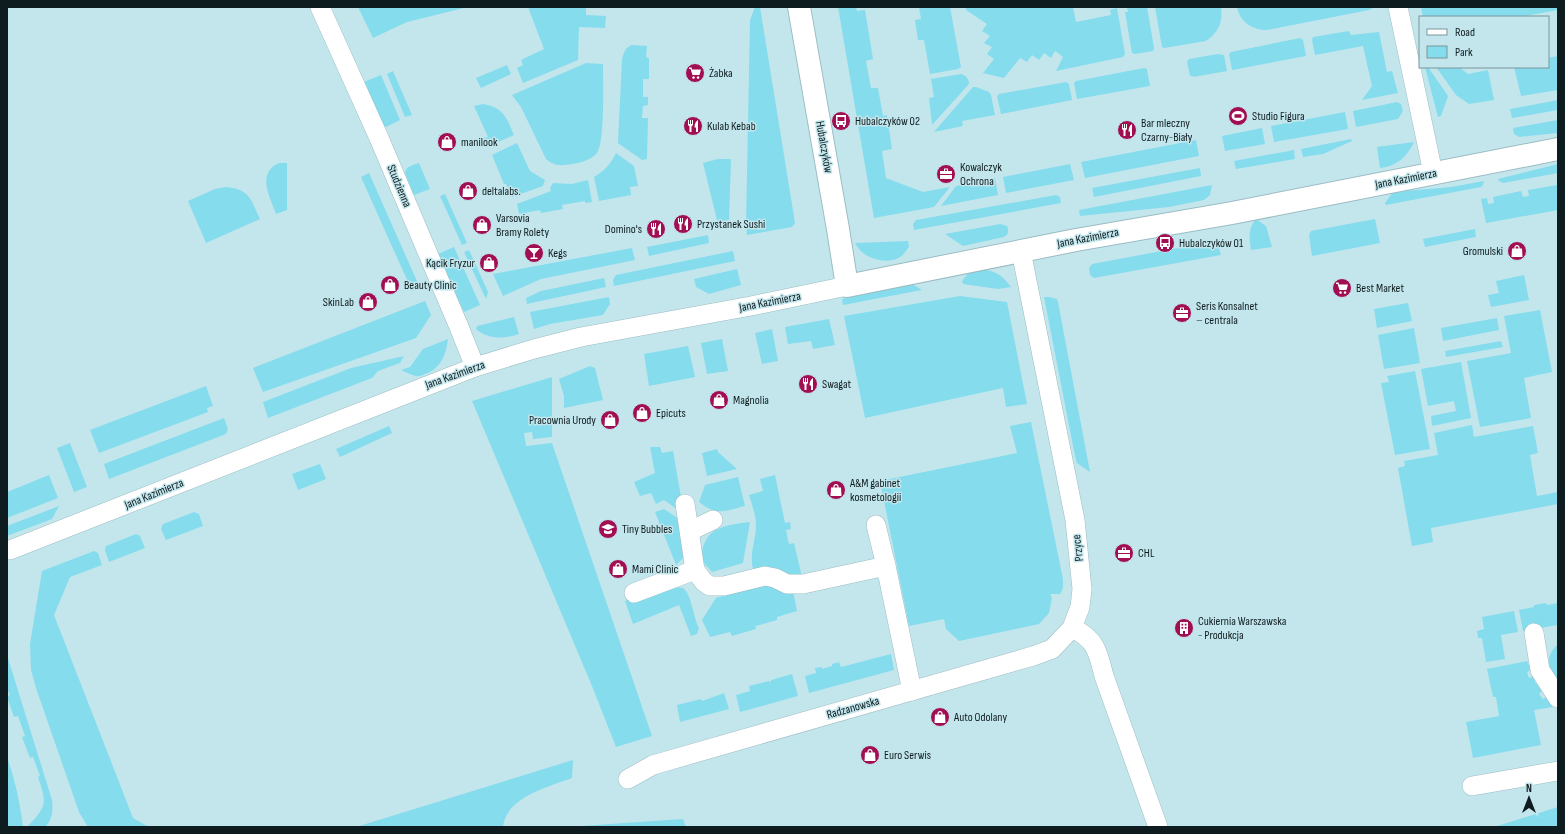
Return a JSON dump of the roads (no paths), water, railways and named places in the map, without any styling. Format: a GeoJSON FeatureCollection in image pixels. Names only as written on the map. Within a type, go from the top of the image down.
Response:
{"type":"FeatureCollection","features":[{"type":"Feature","properties":{"kind":"street","name":"Studzienna"},"geometry":{"type":"LineString","coordinates":[[320,7],[379,138],[460,327],[475,367]]}},
{"type":"Feature","properties":{"kind":"street","name":"Hubalczyków"},"geometry":{"type":"LineString","coordinates":[[799,7],[847,286]]}},
{"type":"Feature","properties":{"kind":"street"},"geometry":{"type":"LineString","coordinates":[[1398,7],[1433,173]]}},
{"type":"Feature","properties":{"kind":"street","name":"Jana Kazimierza"},"geometry":{"type":"LineString","coordinates":[[10,550],[475,367],[534,349],[581,337],[751,306],[1076,240],[1232,213],[1558,149]]}},
{"type":"Feature","properties":{"kind":"street","name":"Przyce"},"geometry":{"type":"LineString","coordinates":[[1020,251],[1075,520],[1082,589],[1080,607],[1072,628]]}},
{"type":"Feature","properties":{"kind":"street"},"geometry":{"type":"LineString","coordinates":[[685,504],[695,570],[704,582],[710,586],[716,587],[735,584],[765,576],[775,578],[787,584],[803,584],[886,566]]}},
{"type":"Feature","properties":{"kind":"street"},"geometry":{"type":"LineString","coordinates":[[690,531],[713,520]]}},
{"type":"Feature","properties":{"kind":"street"},"geometry":{"type":"LineString","coordinates":[[876,525],[912,691]]}},
{"type":"Feature","properties":{"kind":"street"},"geometry":{"type":"LineString","coordinates":[[634,593],[695,570]]}},
{"type":"Feature","properties":{"kind":"street"},"geometry":{"type":"LineString","coordinates":[[1072,628],[1082,633],[1089,639],[1093,643],[1098,653],[1104,676],[1158,827]]}},
{"type":"Feature","properties":{"kind":"street","name":"Radzanowska"},"geometry":{"type":"LineString","coordinates":[[628,779],[653,765],[1033,656],[1052,649],[1072,628]]}},
{"type":"Feature","properties":{"kind":"street"},"geometry":{"type":"LineString","coordinates":[[1534,633],[1540,670],[1558,698]]}},
{"type":"Feature","properties":{"kind":"street"},"geometry":{"type":"LineString","coordinates":[[1472,786],[1558,771]]}},
{"type":"Feature","properties":{"kind":"place","name":"Żabka"},"geometry":{"type":"Point","coordinates":[695,73]}},
{"type":"Feature","properties":{"kind":"place","name":"Studio Figura"},"geometry":{"type":"Point","coordinates":[1238,116]}},
{"type":"Feature","properties":{"kind":"place","name":"Hubalczyków 02"},"geometry":{"type":"Point","coordinates":[841,121]}},
{"type":"Feature","properties":{"kind":"place","name":"Kulab Kebab"},"geometry":{"type":"Point","coordinates":[693,126]}},
{"type":"Feature","properties":{"kind":"place","name":"Bar mleczny Czarny-Biały"},"geometry":{"type":"Point","coordinates":[1127,130]}},
{"type":"Feature","properties":{"kind":"place","name":"manilook"},"geometry":{"type":"Point","coordinates":[447,142]}},
{"type":"Feature","properties":{"kind":"place","name":"Kowalczyk Ochrona"},"geometry":{"type":"Point","coordinates":[946,174]}},
{"type":"Feature","properties":{"kind":"place","name":"deltalabs."},"geometry":{"type":"Point","coordinates":[468,191]}},
{"type":"Feature","properties":{"kind":"place","name":"Przystanek Sushi"},"geometry":{"type":"Point","coordinates":[683,224]}},
{"type":"Feature","properties":{"kind":"place","name":"Varsovia Bramy Rolety"},"geometry":{"type":"Point","coordinates":[482,225]}},
{"type":"Feature","properties":{"kind":"place","name":"Domino's"},"geometry":{"type":"Point","coordinates":[656,229]}},
{"type":"Feature","properties":{"kind":"place","name":"Hubalczyków 01"},"geometry":{"type":"Point","coordinates":[1165,243]}},
{"type":"Feature","properties":{"kind":"place","name":"Gromulski"},"geometry":{"type":"Point","coordinates":[1517,251]}},
{"type":"Feature","properties":{"kind":"place","name":"Kegs"},"geometry":{"type":"Point","coordinates":[534,253]}},
{"type":"Feature","properties":{"kind":"place","name":"Kącik Fryzur"},"geometry":{"type":"Point","coordinates":[489,263]}},
{"type":"Feature","properties":{"kind":"place","name":"Beauty Clinic"},"geometry":{"type":"Point","coordinates":[390,285]}},
{"type":"Feature","properties":{"kind":"place","name":"Best Market"},"geometry":{"type":"Point","coordinates":[1342,288]}},
{"type":"Feature","properties":{"kind":"place","name":"SkinLab"},"geometry":{"type":"Point","coordinates":[368,302]}},
{"type":"Feature","properties":{"kind":"place","name":"Seris Konsalnet – centrala"},"geometry":{"type":"Point","coordinates":[1182,313]}},
{"type":"Feature","properties":{"kind":"place","name":"Swagat"},"geometry":{"type":"Point","coordinates":[808,384]}},
{"type":"Feature","properties":{"kind":"place","name":"Magnolia"},"geometry":{"type":"Point","coordinates":[719,400]}},
{"type":"Feature","properties":{"kind":"place","name":"Epicuts"},"geometry":{"type":"Point","coordinates":[642,413]}},
{"type":"Feature","properties":{"kind":"place","name":"Pracownia Urody"},"geometry":{"type":"Point","coordinates":[610,420]}},
{"type":"Feature","properties":{"kind":"place","name":"A&M gabinet kosmetologii"},"geometry":{"type":"Point","coordinates":[836,490]}},
{"type":"Feature","properties":{"kind":"place","name":"Tiny Bubbles"},"geometry":{"type":"Point","coordinates":[608,529]}},
{"type":"Feature","properties":{"kind":"place","name":"CHL"},"geometry":{"type":"Point","coordinates":[1124,553]}},
{"type":"Feature","properties":{"kind":"place","name":"Mami Clinic"},"geometry":{"type":"Point","coordinates":[618,569]}},
{"type":"Feature","properties":{"kind":"place","name":"Cukiernia Warszawska - Produkcja"},"geometry":{"type":"Point","coordinates":[1184,628]}},
{"type":"Feature","properties":{"kind":"place","name":"Auto Odolany"},"geometry":{"type":"Point","coordinates":[940,717]}},
{"type":"Feature","properties":{"kind":"place","name":"Euro Serwis"},"geometry":{"type":"Point","coordinates":[870,755]}}]}
